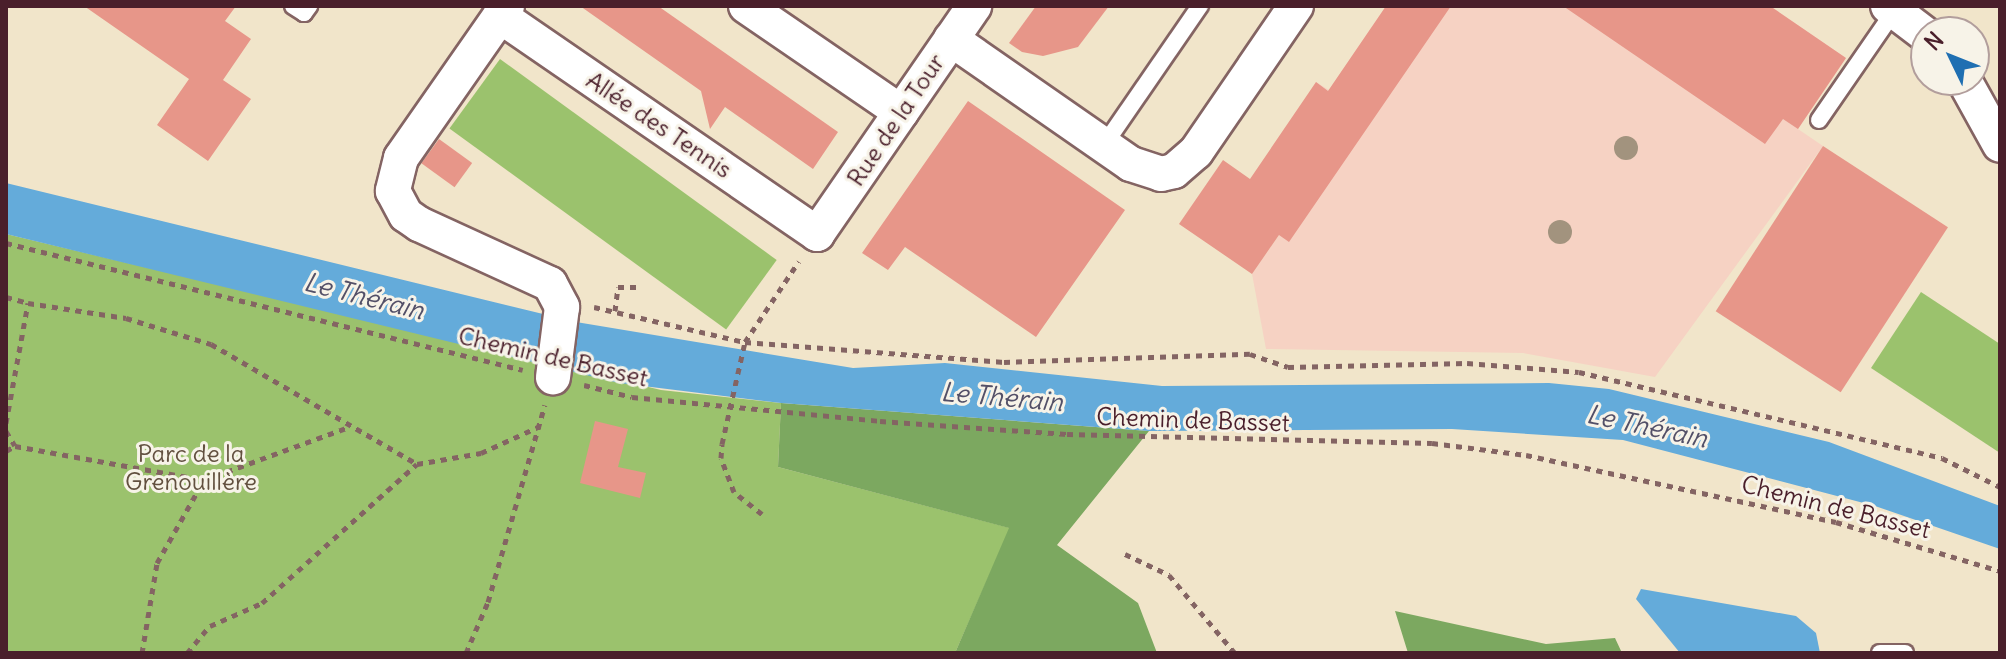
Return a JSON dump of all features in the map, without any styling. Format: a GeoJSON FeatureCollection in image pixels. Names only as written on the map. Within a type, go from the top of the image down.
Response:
{"type":"FeatureCollection","features":[{"type":"Feature","properties":{"kind":"street"},"geometry":{"type":"LineString","coordinates":[[746,6],[781,16],[901,112]]}},
{"type":"Feature","properties":{"kind":"street","name":"Rue de la Tour"},"geometry":{"type":"LineString","coordinates":[[817,234],[974,6]]}},
{"type":"Feature","properties":{"kind":"street"},"geometry":{"type":"LineString","coordinates":[[951,39],[1104,145],[1149,172],[1161,174],[1185,164],[1296,6]]}},
{"type":"Feature","properties":{"kind":"street"},"geometry":{"type":"LineString","coordinates":[[1892,8],[1910,22]]}},
{"type":"Feature","properties":{"kind":"street"},"geometry":{"type":"LineString","coordinates":[[503,11],[401,158],[393,191],[406,215],[419,224],[544,279],[561,307],[553,377]]}},
{"type":"Feature","properties":{"kind":"street","name":"Allée des Tennis"},"geometry":{"type":"LineString","coordinates":[[503,11],[817,234]]}},
{"type":"Feature","properties":{"kind":"street"},"geometry":{"type":"LineString","coordinates":[[1973,96],[2000,145]]}},
{"type":"Feature","properties":{"kind":"lane"},"geometry":{"type":"LineString","coordinates":[[293,6],[304,13],[309,6]]}},
{"type":"Feature","properties":{"kind":"lane"},"geometry":{"type":"LineString","coordinates":[[1104,145],[1200,6]]}},
{"type":"Feature","properties":{"kind":"lane"},"geometry":{"type":"LineString","coordinates":[[1819,120],[1892,8]]}},
{"type":"Feature","properties":{"kind":"lane"},"geometry":{"type":"LineString","coordinates":[[1880,653],[1905,653]]}},
{"type":"Feature","properties":{"kind":"path"},"geometry":{"type":"LineString","coordinates":[[762,514],[743,502],[726,475],[721,458],[731,406],[745,342],[817,234]]}},
{"type":"Feature","properties":{"kind":"path","name":"Chemin de Basset"},"geometry":{"type":"LineString","coordinates":[[6,243],[632,397],[1067,434],[1448,445],[1526,455],[1836,522],[2000,571]]}},
{"type":"Feature","properties":{"kind":"path"},"geometry":{"type":"LineString","coordinates":[[615,311],[618,287],[636,287]]}},
{"type":"Feature","properties":{"kind":"path"},"geometry":{"type":"LineString","coordinates":[[6,297],[126,318],[211,344],[417,464]]}},
{"type":"Feature","properties":{"kind":"path"},"geometry":{"type":"LineString","coordinates":[[6,423],[28,303]]}},
{"type":"Feature","properties":{"kind":"path"},"geometry":{"type":"LineString","coordinates":[[561,307],[615,311],[745,342],[1004,362],[1250,354],[1288,367],[1467,363],[1579,372],[1942,458],[2000,487]]}},
{"type":"Feature","properties":{"kind":"path"},"geometry":{"type":"LineString","coordinates":[[466,653],[488,602],[553,377]]}},
{"type":"Feature","properties":{"kind":"path"},"geometry":{"type":"LineString","coordinates":[[187,653],[210,626],[262,603],[417,464],[481,453],[540,426]]}},
{"type":"Feature","properties":{"kind":"path"},"geometry":{"type":"LineString","coordinates":[[6,451],[15,446],[204,480],[350,427]]}},
{"type":"Feature","properties":{"kind":"path"},"geometry":{"type":"LineString","coordinates":[[6,431],[15,446]]}},
{"type":"Feature","properties":{"kind":"path"},"geometry":{"type":"LineString","coordinates":[[142,653],[157,563],[204,480]]}},
{"type":"Feature","properties":{"kind":"path"},"geometry":{"type":"LineString","coordinates":[[1125,554],[1169,575],[1235,653]]}},
{"type":"Feature","properties":{"kind":"shaded area"},"geometry":{"type":"Polygon","coordinates":[[[1386,6],[1770,6],[1846,58],[1798,129],[1823,146],[1655,377],[1523,353],[1266,349],[1252,274],[1279,235],[1316,82],[1329,90],[1386,6]]]}},
{"type":"Feature","properties":{"kind":"green space"},"geometry":{"type":"Polygon","coordinates":[[[500,59],[777,260],[726,330],[449,129],[500,59]]]}},
{"type":"Feature","properties":{"kind":"green space","name":"Parc de la Grenouillère"},"geometry":{"type":"Polygon","coordinates":[[[6,234],[661,390],[781,403],[778,467],[1010,528],[955,653],[6,653],[6,234]]]}},
{"type":"Feature","properties":{"kind":"green space"},"geometry":{"type":"Polygon","coordinates":[[[1921,292],[2000,344],[2000,453],[1871,368],[1921,292]]]}},
{"type":"Feature","properties":{"kind":"green space"},"geometry":{"type":"Polygon","coordinates":[[[781,403],[1149,431],[1057,545],[1138,603],[1157,653],[955,653],[1009,528],[778,467],[781,403]]]}},
{"type":"Feature","properties":{"kind":"green space"},"geometry":{"type":"Polygon","coordinates":[[[1395,611],[1546,644],[1615,638],[1622,653],[1408,653],[1395,611]]]}},
{"type":"Feature","properties":{"kind":"water","name":"Le Thérain"},"geometry":{"type":"Polygon","coordinates":[[[6,183],[576,322],[853,368],[945,363],[1162,386],[1549,383],[1609,389],[1829,442],[2000,506],[2000,549],[1875,506],[1623,440],[1452,429],[1149,431],[781,403],[619,383],[6,234],[6,183]]]}},
{"type":"Feature","properties":{"kind":"water"},"geometry":{"type":"Polygon","coordinates":[[[1641,589],[1796,616],[1816,633],[1820,653],[1680,653],[1636,599],[1641,589]]]}},
{"type":"Feature","properties":{"kind":"building"},"geometry":{"type":"Polygon","coordinates":[[[84,6],[236,6],[225,21],[251,39],[223,80],[251,99],[208,161],[157,125],[189,79],[84,6]]]}},
{"type":"Feature","properties":{"kind":"building"},"geometry":{"type":"Polygon","coordinates":[[[580,6],[658,6],[838,132],[813,169],[725,107],[710,129],[701,91],[580,6]]]}},
{"type":"Feature","properties":{"kind":"building"},"geometry":{"type":"Polygon","coordinates":[[[1036,6],[1109,6],[1078,47],[1043,56],[1022,52],[1009,43],[1036,6]]]}},
{"type":"Feature","properties":{"kind":"building"},"geometry":{"type":"Polygon","coordinates":[[[1386,6],[1451,6],[1289,242],[1279,235],[1252,274],[1179,224],[1223,160],[1250,179],[1316,82],[1328,91],[1386,6]]]}},
{"type":"Feature","properties":{"kind":"building"},"geometry":{"type":"Polygon","coordinates":[[[1563,6],[1770,6],[1846,58],[1798,129],[1783,119],[1765,144],[1563,6]]]}},
{"type":"Feature","properties":{"kind":"building"},"geometry":{"type":"Polygon","coordinates":[[[968,101],[1125,210],[1036,337],[905,247],[888,270],[862,253],[968,101]]]}},
{"type":"Feature","properties":{"kind":"building"},"geometry":{"type":"Polygon","coordinates":[[[439,139],[472,163],[455,187],[421,163],[439,139]]]}},
{"type":"Feature","properties":{"kind":"building"},"geometry":{"type":"Polygon","coordinates":[[[1823,146],[1948,227],[1841,392],[1716,311],[1823,146]]]}},
{"type":"Feature","properties":{"kind":"building"},"geometry":{"type":"Polygon","coordinates":[[[595,421],[628,429],[618,467],[646,473],[640,498],[580,483],[595,421]]]}}]}
